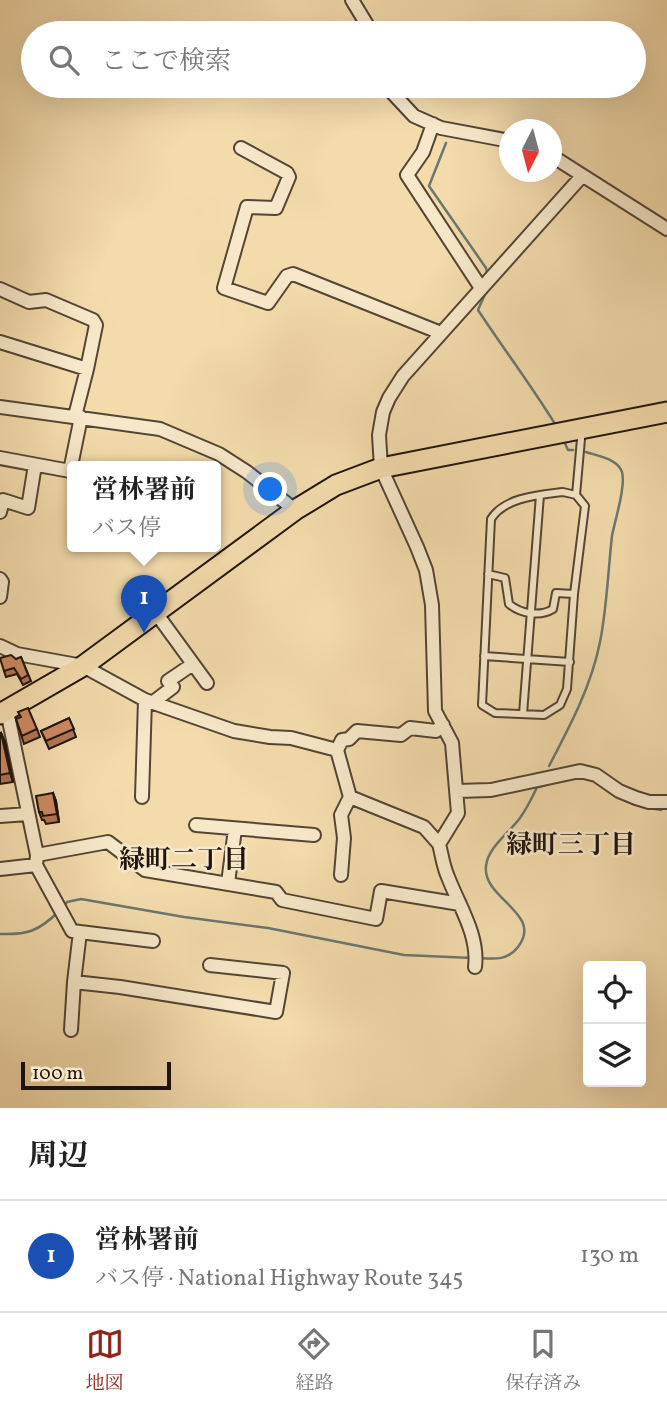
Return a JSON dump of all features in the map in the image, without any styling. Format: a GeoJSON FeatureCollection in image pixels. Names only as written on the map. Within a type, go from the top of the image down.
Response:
{"type":"FeatureCollection","features":[{"type":"Feature","properties":{"kind":"highway"},"geometry":{"type":"LineString","coordinates":[[3,713],[83,666],[295,510],[336,485],[381,468],[667,412]]}},
{"type":"Feature","properties":{"kind":"street"},"geometry":{"type":"LineString","coordinates":[[352,0],[365,21]]}},
{"type":"Feature","properties":{"kind":"street"},"geometry":{"type":"LineString","coordinates":[[397,98],[414,116],[441,128],[499,139]]}},
{"type":"Feature","properties":{"kind":"street"},"geometry":{"type":"LineString","coordinates":[[433,124],[423,152],[407,175],[481,288]]}},
{"type":"Feature","properties":{"kind":"street"},"geometry":{"type":"LineString","coordinates":[[241,148],[288,173],[289,177],[276,208],[247,207],[224,288],[228,292],[268,303],[287,276],[293,274],[441,333]]}},
{"type":"Feature","properties":{"kind":"street"},"geometry":{"type":"LineString","coordinates":[[562,163],[667,229]]}},
{"type":"Feature","properties":{"kind":"street"},"geometry":{"type":"LineString","coordinates":[[439,844],[458,813],[452,743],[435,711],[432,605],[426,570],[381,468],[379,435],[389,398],[403,376],[582,176]]}},
{"type":"Feature","properties":{"kind":"street"},"geometry":{"type":"LineString","coordinates":[[0,289],[29,302],[46,300],[93,320],[96,325],[71,461]]}},
{"type":"Feature","properties":{"kind":"street"},"geometry":{"type":"LineString","coordinates":[[0,342],[87,369]]}},
{"type":"Feature","properties":{"kind":"street"},"geometry":{"type":"LineString","coordinates":[[3,410],[160,429],[219,454],[247,472],[295,510]]}},
{"type":"Feature","properties":{"kind":"street"},"geometry":{"type":"LineString","coordinates":[[0,458],[67,470]]}},
{"type":"Feature","properties":{"kind":"street"},"geometry":{"type":"LineString","coordinates":[[0,512],[2,500],[28,508],[35,465]]}},
{"type":"Feature","properties":{"kind":"street"},"geometry":{"type":"LineString","coordinates":[[0,579],[0,597]]}},
{"type":"Feature","properties":{"kind":"street"},"geometry":{"type":"LineString","coordinates":[[156,613],[207,682]]}},
{"type":"Feature","properties":{"kind":"street"},"geometry":{"type":"LineString","coordinates":[[0,646],[17,654],[83,666],[148,701],[234,731],[291,738],[337,750]]}},
{"type":"Feature","properties":{"kind":"street"},"geometry":{"type":"LineString","coordinates":[[148,701],[173,687],[168,681],[193,664]]}},
{"type":"Feature","properties":{"kind":"street"},"geometry":{"type":"LineString","coordinates":[[142,797],[148,701]]}},
{"type":"Feature","properties":{"kind":"street"},"geometry":{"type":"LineString","coordinates":[[3,713],[28,814],[36,860],[72,931],[153,941]]}},
{"type":"Feature","properties":{"kind":"street"},"geometry":{"type":"LineString","coordinates":[[341,875],[344,838],[341,816],[350,797],[337,750],[342,740],[349,739],[357,731],[401,735],[410,728],[436,731],[443,725]]}},
{"type":"Feature","properties":{"kind":"street"},"geometry":{"type":"LineString","coordinates":[[457,791],[491,790],[580,771],[596,775],[636,798],[649,802],[667,802]]}},
{"type":"Feature","properties":{"kind":"street"},"geometry":{"type":"LineString","coordinates":[[350,797],[424,827],[439,844],[446,874],[477,952],[475,967]]}},
{"type":"Feature","properties":{"kind":"street"},"geometry":{"type":"LineString","coordinates":[[0,816],[28,814]]}},
{"type":"Feature","properties":{"kind":"street"},"geometry":{"type":"LineString","coordinates":[[196,825],[314,835]]}},
{"type":"Feature","properties":{"kind":"street"},"geometry":{"type":"LineString","coordinates":[[228,883],[235,829]]}},
{"type":"Feature","properties":{"kind":"street"},"geometry":{"type":"LineString","coordinates":[[0,869],[108,842],[145,870],[276,892],[282,900],[376,919],[381,891],[460,904]]}},
{"type":"Feature","properties":{"kind":"street"},"geometry":{"type":"LineString","coordinates":[[71,1030],[80,932]]}},
{"type":"Feature","properties":{"kind":"street"},"geometry":{"type":"LineString","coordinates":[[74,982],[276,1013],[283,973],[210,965]]}},
{"type":"Feature","properties":{"kind":"lane"},"geometry":{"type":"LineString","coordinates":[[576,495],[582,439],[578,428]]}},
{"type":"Feature","properties":{"kind":"lane"},"geometry":{"type":"LineString","coordinates":[[563,492],[576,495],[585,506],[574,594],[567,689],[560,705],[544,715],[495,713],[482,705],[491,519],[498,509],[509,503],[563,492]]}},
{"type":"Feature","properties":{"kind":"lane"},"geometry":{"type":"LineString","coordinates":[[523,714],[540,495]]}},
{"type":"Feature","properties":{"kind":"lane"},"geometry":{"type":"LineString","coordinates":[[488,574],[505,578],[509,604],[516,610],[543,614],[553,609],[556,593],[574,594]]}},
{"type":"Feature","properties":{"kind":"lane"},"geometry":{"type":"LineString","coordinates":[[484,656],[570,662]]}},
{"type":"Feature","properties":{"kind":"building"},"geometry":{"type":"Polygon","coordinates":[[[11,655],[16,659],[21,657],[28,675],[21,679],[14,668],[4,671],[0,658],[11,655]]]}},
{"type":"Feature","properties":{"kind":"building"},"geometry":{"type":"Polygon","coordinates":[[[28,708],[37,729],[22,736],[16,719],[21,717],[18,712],[28,708]]]}},
{"type":"Feature","properties":{"kind":"building"},"geometry":{"type":"Polygon","coordinates":[[[69,718],[74,729],[46,741],[41,731],[69,718]]]}},
{"type":"Feature","properties":{"kind":"building"},"geometry":{"type":"Polygon","coordinates":[[[0,734],[10,773],[0,775],[0,734]]]}},
{"type":"Feature","properties":{"kind":"building"},"geometry":{"type":"Polygon","coordinates":[[[53,793],[57,814],[43,816],[42,812],[39,812],[36,796],[53,793]]]}},
{"type":"Feature","properties":{"kind":"waterway"},"geometry":{"type":"LineString","coordinates":[[446,143],[429,186],[486,268],[488,276]]}},
{"type":"Feature","properties":{"kind":"waterway"},"geometry":{"type":"LineString","coordinates":[[486,292],[478,310],[555,424]]}},
{"type":"Feature","properties":{"kind":"waterway"},"geometry":{"type":"LineString","coordinates":[[563,439],[568,450],[573,450]]}},
{"type":"Feature","properties":{"kind":"waterway"},"geometry":{"type":"LineString","coordinates":[[549,766],[579,706],[596,659],[604,616],[612,536],[623,486],[622,472],[616,464],[586,452]]}},
{"type":"Feature","properties":{"kind":"waterway"},"geometry":{"type":"LineString","coordinates":[[539,787],[552,783]]}},
{"type":"Feature","properties":{"kind":"waterway"},"geometry":{"type":"LineString","coordinates":[[479,958],[509,955],[518,947],[524,935],[518,915],[487,878],[486,866],[491,853],[520,818],[538,785]]}},
{"type":"Feature","properties":{"kind":"waterway"},"geometry":{"type":"LineString","coordinates":[[649,808],[661,810],[665,807]]}},
{"type":"Feature","properties":{"kind":"waterway"},"geometry":{"type":"LineString","coordinates":[[63,907],[67,902],[81,899],[268,928],[404,955],[472,958]]}},
{"type":"Feature","properties":{"kind":"waterway"},"geometry":{"type":"LineString","coordinates":[[0,934],[32,931],[58,912]]}},
{"type":"Feature","properties":{"kind":"place","name":"営林署前"},"geometry":{"type":"Point","coordinates":[144,633]}},
{"type":"Feature","properties":{"kind":"district","name":"緑町三丁目"},"geometry":{"type":"Point","coordinates":[571,844]}},
{"type":"Feature","properties":{"kind":"district","name":"緑町二丁目"},"geometry":{"type":"Point","coordinates":[184,859]}}]}
